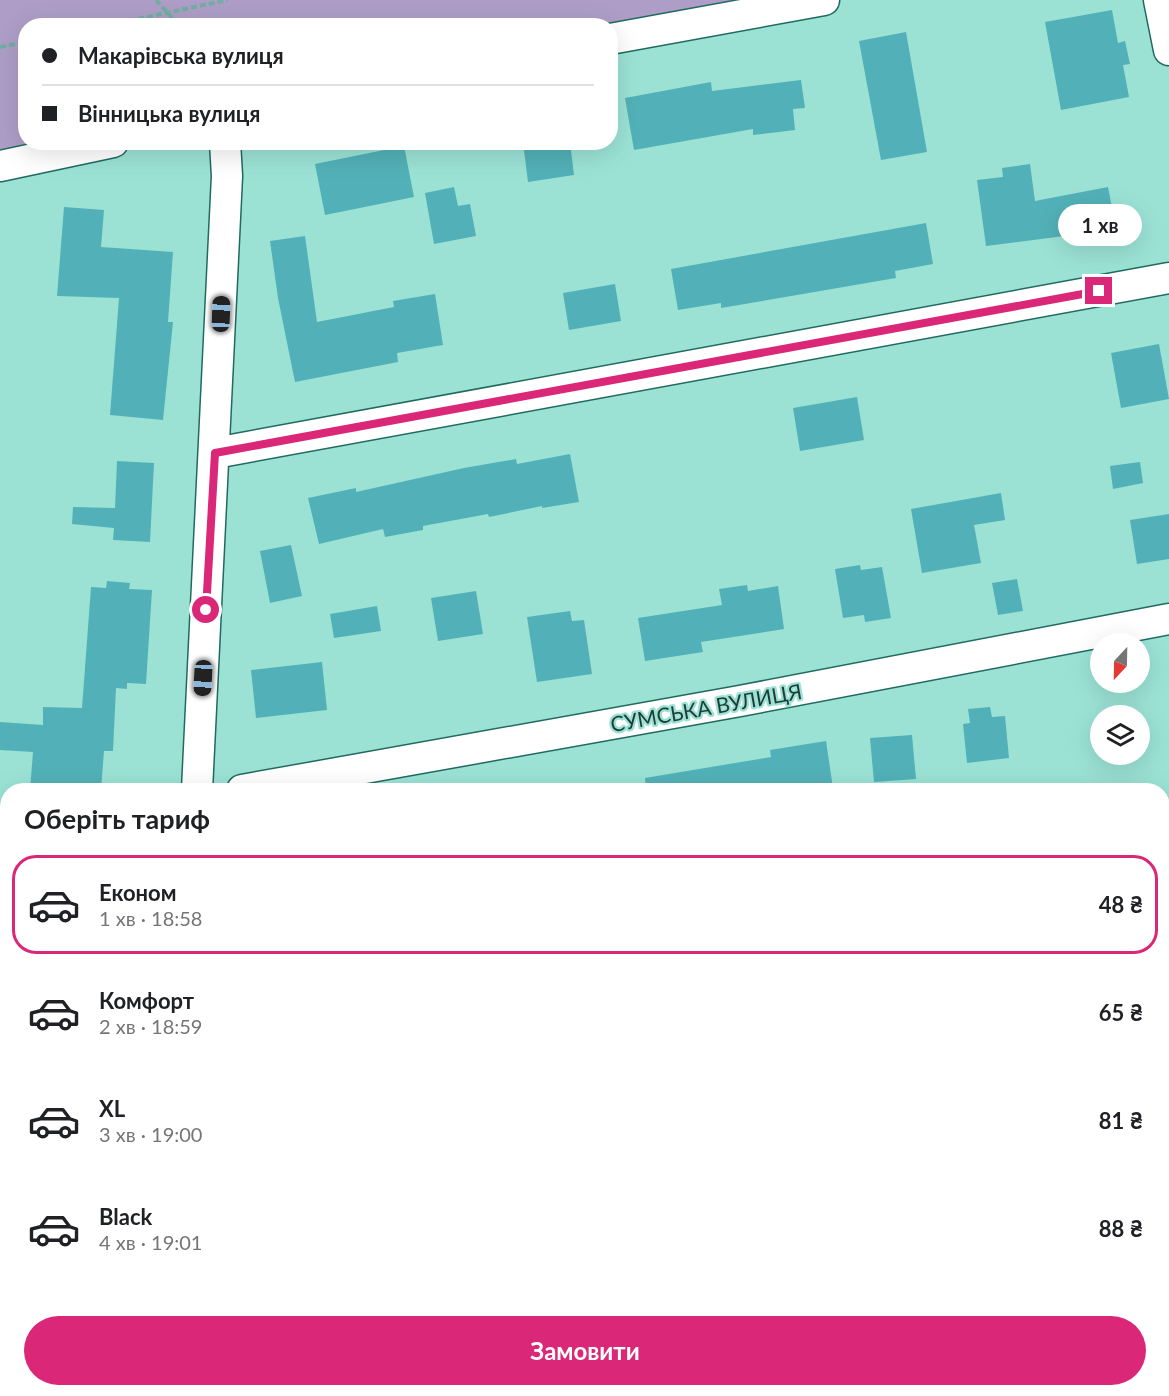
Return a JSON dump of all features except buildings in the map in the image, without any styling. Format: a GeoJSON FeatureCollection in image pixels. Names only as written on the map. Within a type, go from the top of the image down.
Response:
{"type":"FeatureCollection","features":[{"type":"Feature","properties":{"kind":"street"},"geometry":{"type":"LineString","coordinates":[[618,38],[824,0]]}},
{"type":"Feature","properties":{"kind":"street"},"geometry":{"type":"LineString","coordinates":[[1159,0],[1169,50]]}},
{"type":"Feature","properties":{"kind":"street"},"geometry":{"type":"LineString","coordinates":[[0,166],[75,150]]}},
{"type":"Feature","properties":{"kind":"street"},"geometry":{"type":"LineString","coordinates":[[197,783],[215,453],[227,176],[225,150]]}},
{"type":"Feature","properties":{"kind":"street"},"geometry":{"type":"LineString","coordinates":[[215,453],[1169,278]]}},
{"type":"Feature","properties":{"kind":"street","name":"СУМСЬКА ВУЛИЦЯ"},"geometry":{"type":"LineString","coordinates":[[281,783],[740,701],[1169,619]]}},
{"type":"Feature","properties":{"kind":"path"},"geometry":{"type":"LineString","coordinates":[[156,0],[173,18]]}},
{"type":"Feature","properties":{"kind":"path"},"geometry":{"type":"LineString","coordinates":[[140,18],[228,0]]}},
{"type":"Feature","properties":{"kind":"path"},"geometry":{"type":"LineString","coordinates":[[0,47],[18,44]]}},
{"type":"Feature","properties":{"kind":"shaded area"},"geometry":{"type":"Polygon","coordinates":[[[0,0],[773,0],[618,25],[618,18],[18,18],[18,149],[0,153],[0,0]]]}},
{"type":"Feature","properties":{"kind":"route"},"geometry":{"type":"LineString","coordinates":[[206,610],[215,453],[1099,291]]}}]}
